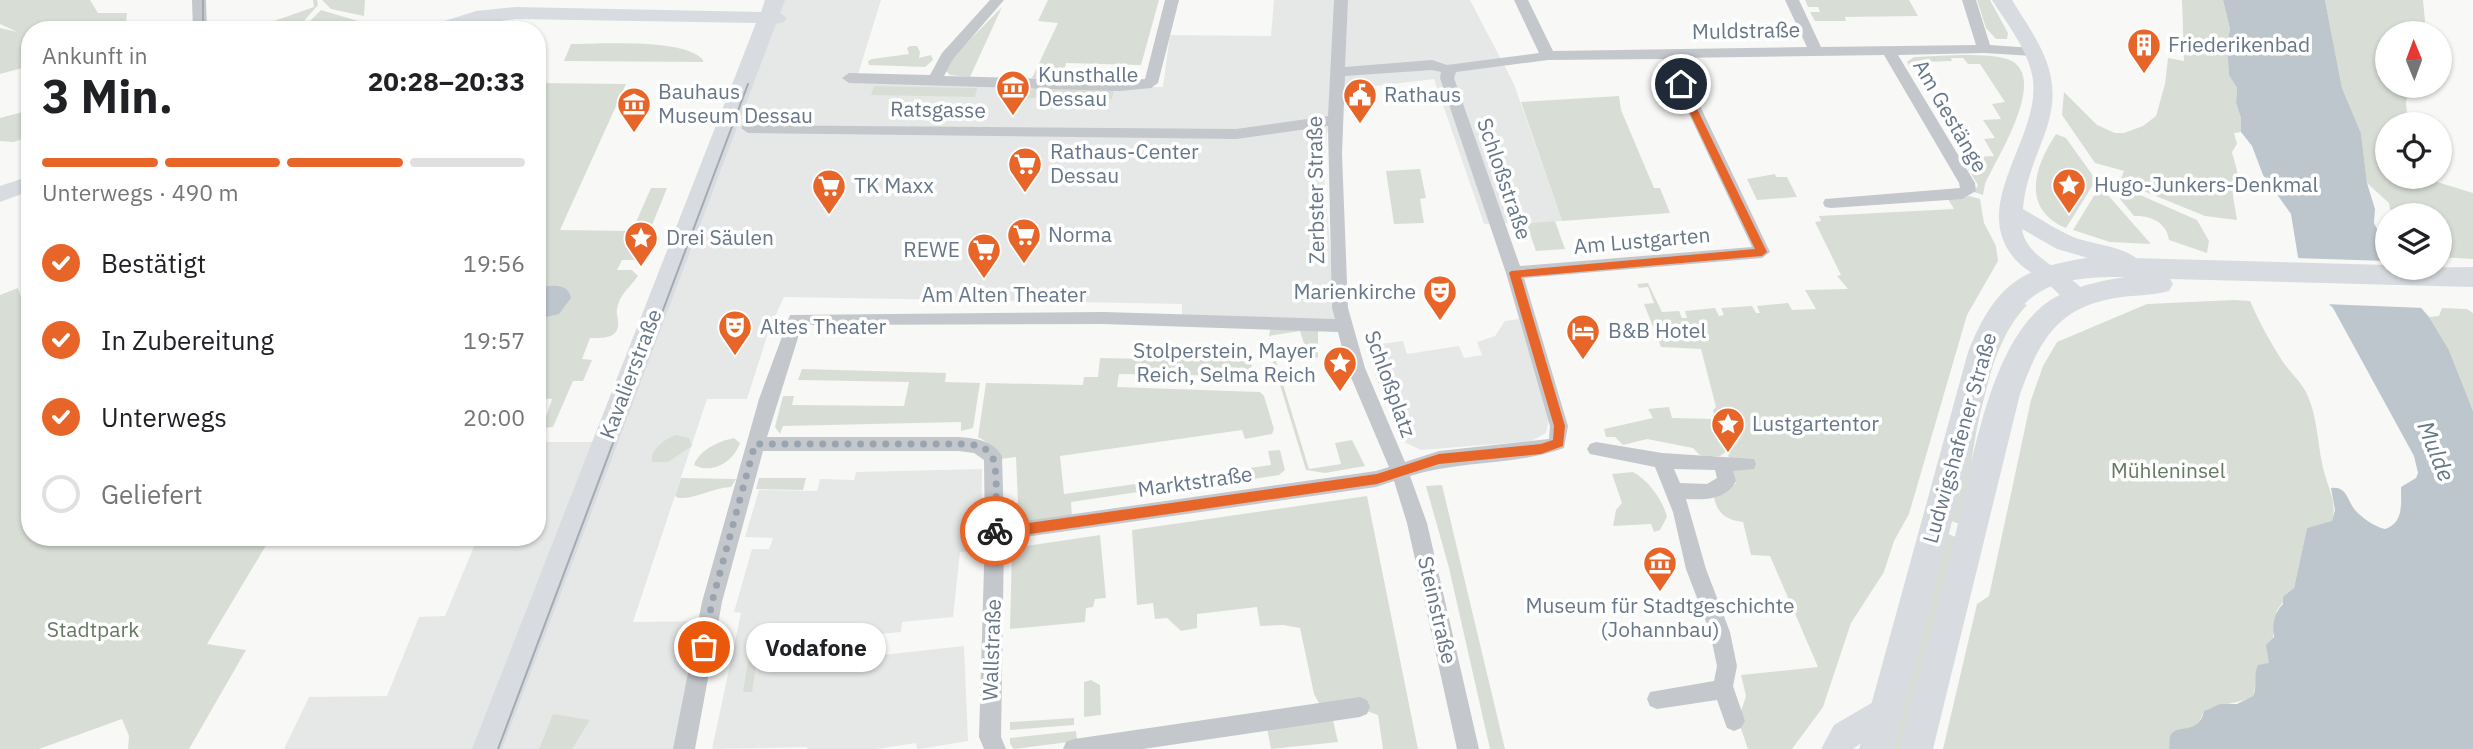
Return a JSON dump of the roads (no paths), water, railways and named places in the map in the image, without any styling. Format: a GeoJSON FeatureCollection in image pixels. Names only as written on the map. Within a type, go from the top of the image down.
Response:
{"type":"FeatureCollection","features":[{"type":"Feature","properties":{"kind":"main road","name":"Ludwigshafener Straße"},"geometry":{"type":"LineString","coordinates":[[1877,749],[1920,589],[1926,555],[1989,331],[2010,297],[2031,281],[2051,274],[2094,267],[2134,268],[2220,277]]}},
{"type":"Feature","properties":{"kind":"main road","name":"Ludwigshafener Straße"},"geometry":{"type":"LineString","coordinates":[[1916,749],[2005,398],[2019,355],[2027,340],[2050,314],[2078,299],[2126,287],[2220,277]]}},
{"type":"Feature","properties":{"kind":"main road"},"geometry":{"type":"LineString","coordinates":[[2220,277],[2425,284],[2473,293]]}},
{"type":"Feature","properties":{"kind":"main road"},"geometry":{"type":"LineString","coordinates":[[2425,284],[2473,277]]}},
{"type":"Feature","properties":{"kind":"street"},"geometry":{"type":"LineString","coordinates":[[199,0],[200,21]]}},
{"type":"Feature","properties":{"kind":"street"},"geometry":{"type":"LineString","coordinates":[[936,78],[947,57],[997,0]]}},
{"type":"Feature","properties":{"kind":"street"},"geometry":{"type":"LineString","coordinates":[[849,78],[936,78],[957,82],[1035,84],[1151,83],[1172,0]]}},
{"type":"Feature","properties":{"kind":"street","name":"Zerbster Straße"},"geometry":{"type":"LineString","coordinates":[[1341,0],[1335,217],[1342,317]]}},
{"type":"Feature","properties":{"kind":"street"},"geometry":{"type":"LineString","coordinates":[[1521,0],[1548,56]]}},
{"type":"Feature","properties":{"kind":"street"},"geometry":{"type":"LineString","coordinates":[[1792,0],[1816,52]]}},
{"type":"Feature","properties":{"kind":"street"},"geometry":{"type":"LineString","coordinates":[[1969,0],[1984,50]]}},
{"type":"Feature","properties":{"kind":"street"},"geometry":{"type":"LineString","coordinates":[[2002,0],[2033,52],[2043,80],[2035,137],[2011,194],[2012,213],[2009,226],[2019,250],[2034,266],[2051,274],[2078,299]]}},
{"type":"Feature","properties":{"kind":"street"},"geometry":{"type":"LineString","coordinates":[[453,21],[475,9],[516,13],[778,8]]}},
{"type":"Feature","properties":{"kind":"street","name":"Kavalierstraße"},"geometry":{"type":"LineString","coordinates":[[487,749],[778,8]]}},
{"type":"Feature","properties":{"kind":"street","name":"Kavalierstraße"},"geometry":{"type":"LineString","coordinates":[[502,749],[778,8]]}},
{"type":"Feature","properties":{"kind":"street","name":"Muldstraße"},"geometry":{"type":"LineString","coordinates":[[1454,68],[1548,56],[1984,50],[2033,52]]}},
{"type":"Feature","properties":{"kind":"street","name":"Am Gestänge"},"geometry":{"type":"LineString","coordinates":[[1831,203],[1962,194],[1968,191],[1967,183],[1889,51]]}},
{"type":"Feature","properties":{"kind":"street","name":"Am Lustgarten"},"geometry":{"type":"LineString","coordinates":[[1514,273],[1762,252],[1667,53]]}},
{"type":"Feature","properties":{"kind":"street"},"geometry":{"type":"LineString","coordinates":[[1337,72],[1432,65],[1454,68]]}},
{"type":"Feature","properties":{"kind":"street","name":"Schloßstraße"},"geometry":{"type":"LineString","coordinates":[[1454,68],[1447,78],[1514,273]]}},
{"type":"Feature","properties":{"kind":"street","name":"Ratsgasse"},"geometry":{"type":"LineString","coordinates":[[748,128],[1236,134],[1336,120]]}},
{"type":"Feature","properties":{"kind":"street"},"geometry":{"type":"LineString","coordinates":[[0,194],[21,186]]}},
{"type":"Feature","properties":{"kind":"street"},"geometry":{"type":"LineString","coordinates":[[2012,213],[2066,243],[2117,258],[2134,268]]}},
{"type":"Feature","properties":{"kind":"street","name":"Schloßplatz"},"geometry":{"type":"LineString","coordinates":[[1342,317],[1356,368],[1400,472],[1439,459],[1541,449],[1558,443],[1559,426],[1514,273]]}},
{"type":"Feature","properties":{"kind":"street","name":"Am Alten Theater"},"geometry":{"type":"LineString","coordinates":[[755,444],[796,319],[1342,317]]}},
{"type":"Feature","properties":{"kind":"street"},"geometry":{"type":"LineString","coordinates":[[684,749],[712,602],[755,444]]}},
{"type":"Feature","properties":{"kind":"street","name":"Wallstraße"},"geometry":{"type":"LineString","coordinates":[[755,444],[958,444],[983,448],[993,456],[995,533],[990,737],[995,749]]}},
{"type":"Feature","properties":{"kind":"street"},"geometry":{"type":"LineString","coordinates":[[1596,449],[1662,461],[1747,464]]}},
{"type":"Feature","properties":{"kind":"street"},"geometry":{"type":"LineString","coordinates":[[1662,461],[1682,512],[1696,569],[1720,632],[1727,666],[1723,686],[1734,722]]}},
{"type":"Feature","properties":{"kind":"street"},"geometry":{"type":"LineString","coordinates":[[1672,491],[1710,492],[1727,481],[1722,464]]}},
{"type":"Feature","properties":{"kind":"street","name":"Marktstraße"},"geometry":{"type":"LineString","coordinates":[[995,533],[1377,479],[1400,472]]}},
{"type":"Feature","properties":{"kind":"street","name":"Steinstraße"},"geometry":{"type":"LineString","coordinates":[[1400,472],[1424,550],[1468,749]]}},
{"type":"Feature","properties":{"kind":"street"},"geometry":{"type":"LineString","coordinates":[[1657,699],[1703,695],[1723,686]]}},
{"type":"Feature","properties":{"kind":"street"},"geometry":{"type":"LineString","coordinates":[[1074,749],[1360,707]]}},
{"type":"Feature","properties":{"kind":"street"},"geometry":{"type":"LineString","coordinates":[[1836,749],[1845,735],[1887,708]]}},
{"type":"Feature","properties":{"kind":"water","name":"Mulde"},"geometry":{"type":"Polygon","coordinates":[[[2223,0],[2325,0],[2342,88],[2361,133],[2367,183],[2375,209],[2375,280],[2397,280],[2429,317],[2449,350],[2473,411],[2473,749],[2169,749],[2172,733],[2197,724],[2204,711],[2220,704],[2237,704],[2253,696],[2258,665],[2269,663],[2266,645],[2274,637],[2276,615],[2283,604],[2283,597],[2294,588],[2307,528],[2332,521],[2335,510],[2331,488],[2344,491],[2361,516],[2385,529],[2396,522],[2398,517],[2401,487],[2416,478],[2418,473],[2414,456],[2333,308],[2319,294],[2298,257],[2291,214],[2263,175],[2252,146],[2241,132],[2241,118],[2236,103],[2237,88],[2229,75],[2227,44],[2230,29],[2223,0]]]}},
{"type":"Feature","properties":{"kind":"water"},"geometry":{"type":"Polygon","coordinates":[[[559,286],[570,294],[571,298],[559,314],[546,317],[546,287],[559,286]]]}},
{"type":"Feature","properties":{"kind":"tram line"},"geometry":{"type":"LineString","coordinates":[[203,0],[203,21]]}},
{"type":"Feature","properties":{"kind":"tram line"},"geometry":{"type":"LineString","coordinates":[[498,749],[748,84]]}},
{"type":"Feature","properties":{"kind":"place","name":"Friederikenbad"},"geometry":{"type":"Point","coordinates":[2144,75]}},
{"type":"Feature","properties":{"kind":"place","name":"Kunsthalle Dessau"},"geometry":{"type":"Point","coordinates":[1013,117]}},
{"type":"Feature","properties":{"kind":"place","name":"Rathaus"},"geometry":{"type":"Point","coordinates":[1360,125]}},
{"type":"Feature","properties":{"kind":"place","name":"Bauhaus Museum Dessau"},"geometry":{"type":"Point","coordinates":[634,134]}},
{"type":"Feature","properties":{"kind":"place","name":"Rathaus-Center Dessau"},"geometry":{"type":"Point","coordinates":[1025,194]}},
{"type":"Feature","properties":{"kind":"place","name":"Hugo-Junkers-Denkmal"},"geometry":{"type":"Point","coordinates":[2069,215]}},
{"type":"Feature","properties":{"kind":"place","name":"TK Maxx"},"geometry":{"type":"Point","coordinates":[829,216]}},
{"type":"Feature","properties":{"kind":"place","name":"Norma"},"geometry":{"type":"Point","coordinates":[1024,265]}},
{"type":"Feature","properties":{"kind":"place","name":"Drei Säulen"},"geometry":{"type":"Point","coordinates":[641,268]}},
{"type":"Feature","properties":{"kind":"place","name":"REWE"},"geometry":{"type":"Point","coordinates":[984,280]}},
{"type":"Feature","properties":{"kind":"place","name":"Marienkirche"},"geometry":{"type":"Point","coordinates":[1440,322]}},
{"type":"Feature","properties":{"kind":"place","name":"Altes Theater"},"geometry":{"type":"Point","coordinates":[735,357]}},
{"type":"Feature","properties":{"kind":"place","name":"B&B Hotel"},"geometry":{"type":"Point","coordinates":[1583,361]}},
{"type":"Feature","properties":{"kind":"place","name":"Stolperstein, Mayer Reich, Selma Reich"},"geometry":{"type":"Point","coordinates":[1340,393]}},
{"type":"Feature","properties":{"kind":"place","name":"Lustgartentor"},"geometry":{"type":"Point","coordinates":[1728,454]}},
{"type":"Feature","properties":{"kind":"place","name":"Museum für Stadtgeschichte (Johannbau)"},"geometry":{"type":"Point","coordinates":[1660,593]}},
{"type":"Feature","properties":{"kind":"place","name":"Vodafone"},"geometry":{"type":"Point","coordinates":[704,647]}},
{"type":"Feature","properties":{"kind":"park label","name":"Mühleninsel"},"geometry":{"type":"Point","coordinates":[2168,471]}},
{"type":"Feature","properties":{"kind":"park label","name":"Stadtpark"},"geometry":{"type":"Point","coordinates":[93,630]}}]}
